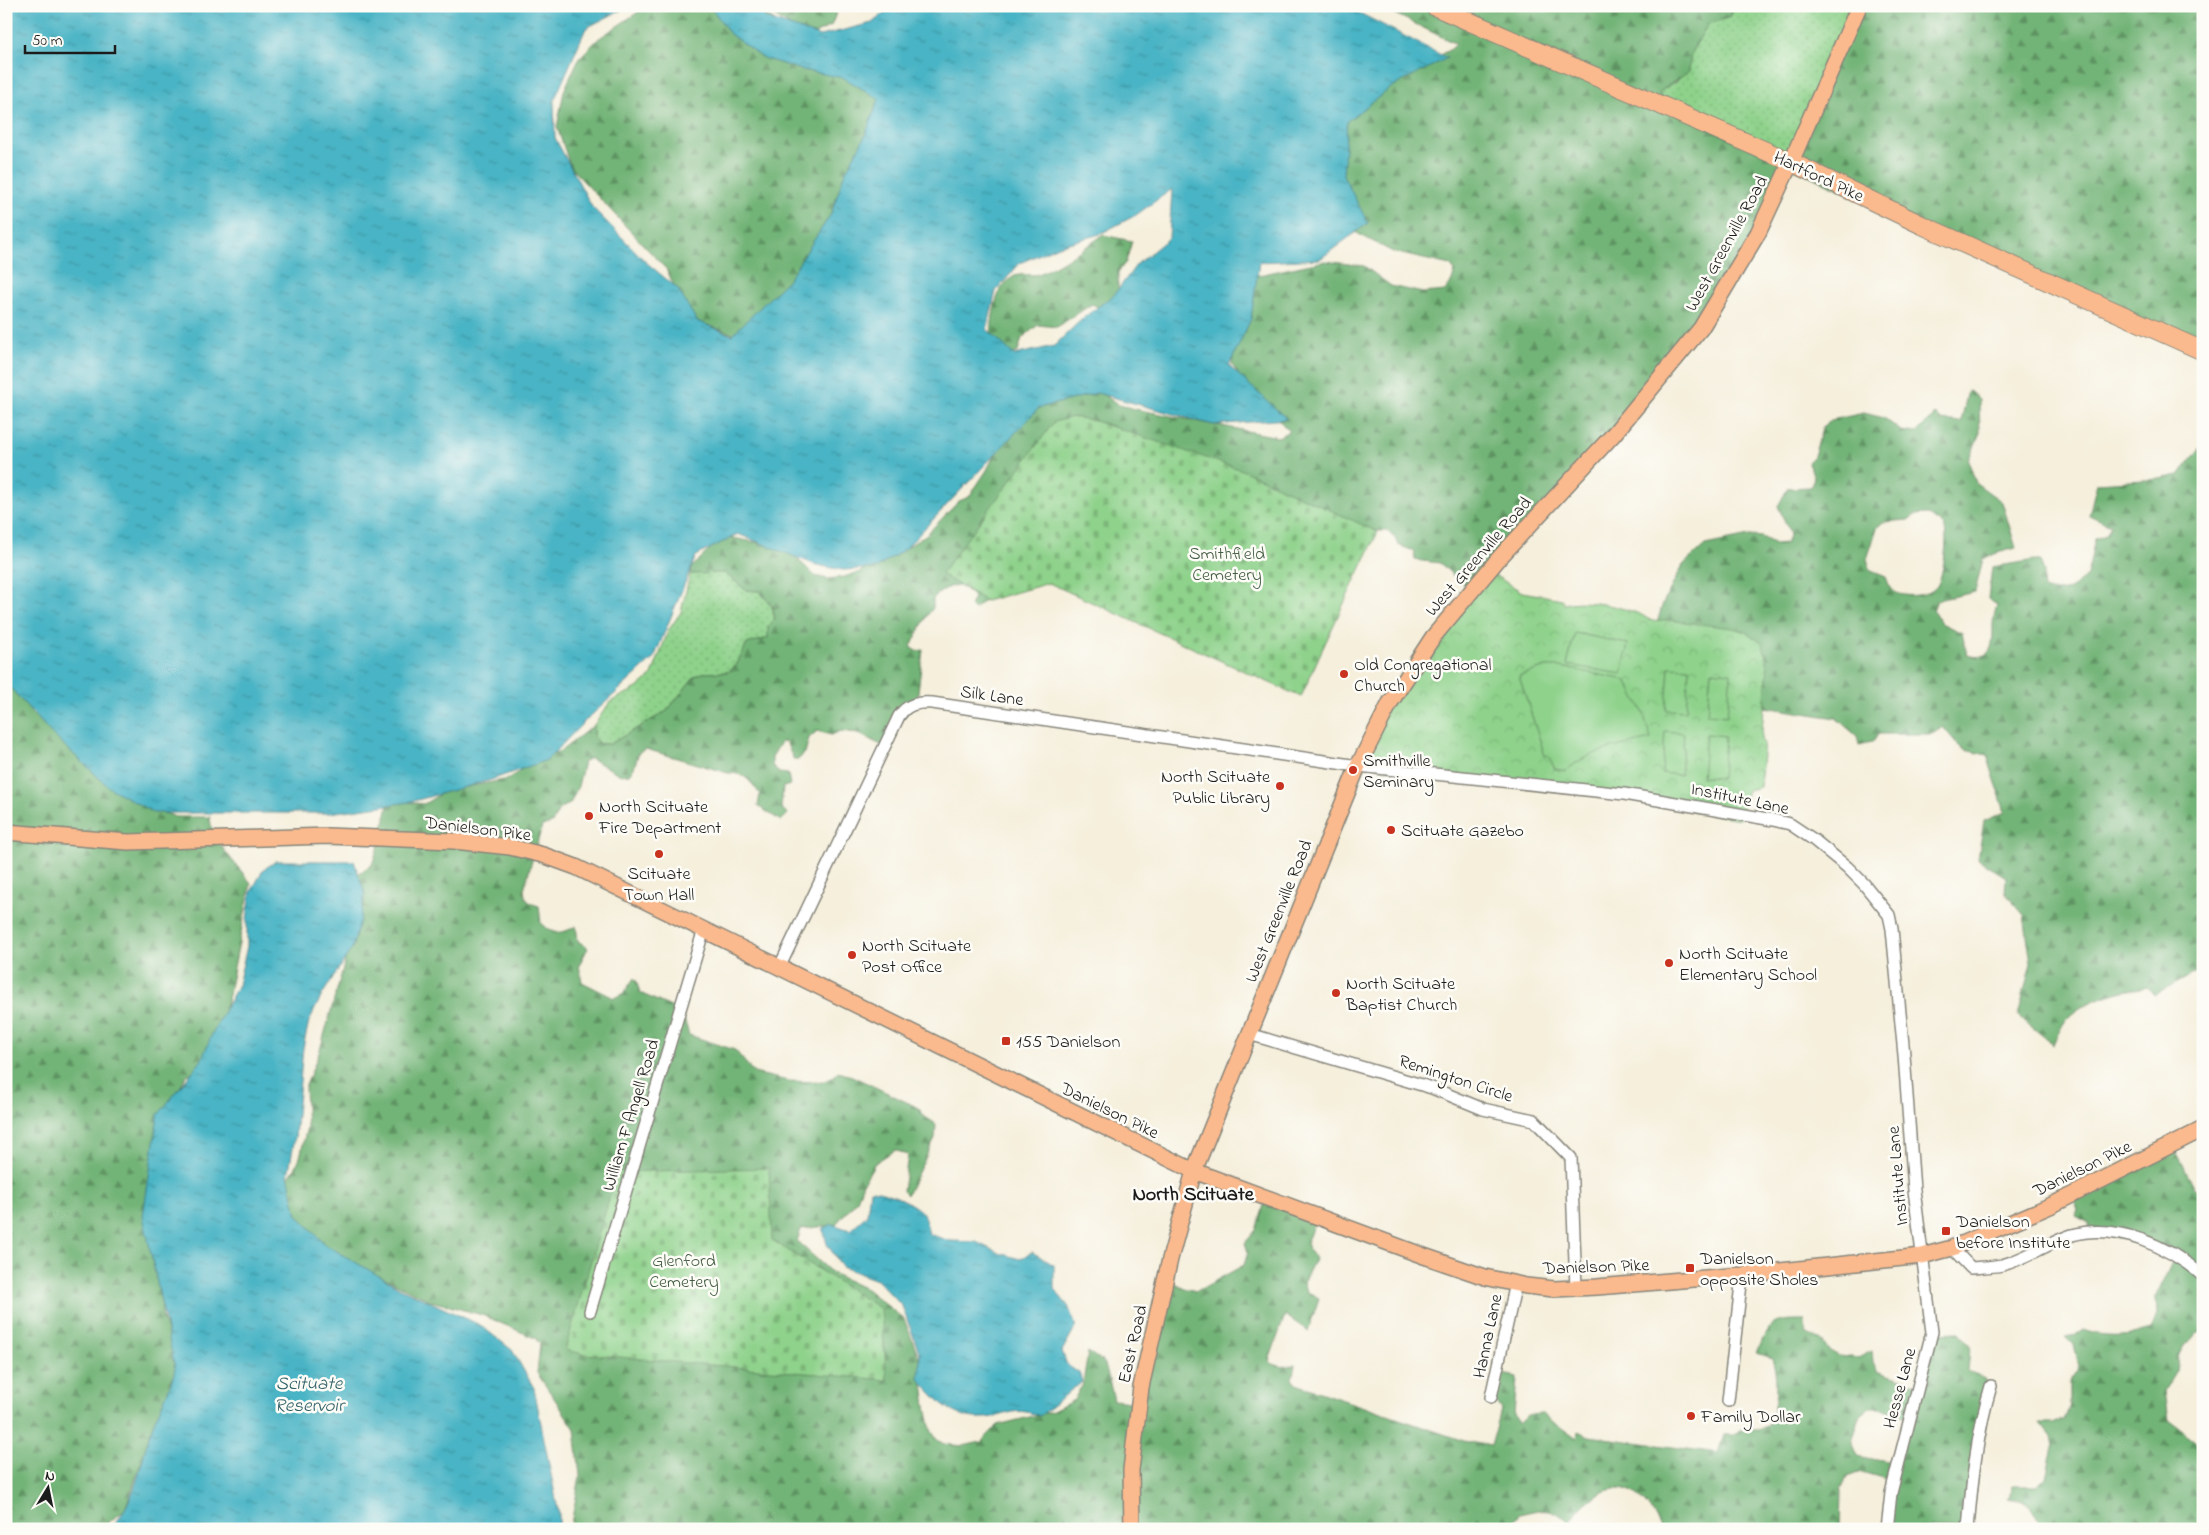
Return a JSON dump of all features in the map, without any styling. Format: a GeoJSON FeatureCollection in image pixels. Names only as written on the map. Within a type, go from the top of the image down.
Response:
{"type":"FeatureCollection","features":[{"type":"Feature","properties":{"kind":"highway","name":"Hartford Pike"},"geometry":{"type":"LineString","coordinates":[[1434,6],[1792,162],[1922,225],[2203,351]]}},
{"type":"Feature","properties":{"kind":"main road","name":"West Greenville Road"},"geometry":{"type":"LineString","coordinates":[[1194,1171],[1358,766],[1390,703],[1433,638],[1500,557],[1612,436],[1701,328],[1758,233],[1792,162],[1859,6]]}},
{"type":"Feature","properties":{"kind":"main road","name":"Danielson Pike"},"geometry":{"type":"LineString","coordinates":[[6,832],[128,842],[309,836],[454,841],[510,847],[543,855],[576,867],[704,929],[1194,1171],[1485,1277],[1554,1289],[1742,1275],[1922,1256],[1952,1248],[2052,1205],[2203,1129]]}},
{"type":"Feature","properties":{"kind":"main road","name":"East Road"},"geometry":{"type":"LineString","coordinates":[[1132,1529],[1131,1470],[1140,1387],[1170,1259],[1194,1171]]}},
{"type":"Feature","properties":{"kind":"street","name":"Silk Lane"},"geometry":{"type":"LineString","coordinates":[[780,966],[899,716],[908,706],[915,704],[941,705],[1358,766]]}},
{"type":"Feature","properties":{"kind":"street","name":"Institute Lane"},"geometry":{"type":"LineString","coordinates":[[1358,766],[1624,794],[1773,820],[1790,824],[1797,828],[1847,867],[1864,884],[1889,915],[1892,928],[1914,1190],[1922,1256]]}},
{"type":"Feature","properties":{"kind":"street","name":"William F Angell Road"},"geometry":{"type":"LineString","coordinates":[[590,1311],[704,929]]}},
{"type":"Feature","properties":{"kind":"street","name":"Remington Circle"},"geometry":{"type":"LineString","coordinates":[[1249,1034],[1432,1088],[1483,1109],[1534,1120],[1571,1158],[1576,1288]]}},
{"type":"Feature","properties":{"kind":"street"},"geometry":{"type":"LineString","coordinates":[[1952,1248],[1971,1268],[2002,1265],[2072,1236],[2097,1231],[2123,1234],[2157,1247],[2192,1266],[2203,1276]]}},
{"type":"Feature","properties":{"kind":"street","name":"Hesse Lane"},"geometry":{"type":"LineString","coordinates":[[1888,1529],[1891,1493],[1932,1332],[1922,1256]]}},
{"type":"Feature","properties":{"kind":"street"},"geometry":{"type":"LineString","coordinates":[[1728,1401],[1742,1275]]}},
{"type":"Feature","properties":{"kind":"street","name":"Hanna Lane"},"geometry":{"type":"LineString","coordinates":[[1491,1397],[1516,1283]]}},
{"type":"Feature","properties":{"kind":"street"},"geometry":{"type":"LineString","coordinates":[[1968,1529],[1974,1463],[1982,1419],[1991,1386]]}},
{"type":"Feature","properties":{"kind":"green space"},"geometry":{"type":"Polygon","coordinates":[[[647,6],[753,6],[775,21],[897,76],[839,228],[739,336],[688,318],[667,270],[571,168],[557,127],[564,91],[579,58],[598,39],[647,6]]]}},
{"type":"Feature","properties":{"kind":"green space"},"geometry":{"type":"Polygon","coordinates":[[[758,6],[839,6],[831,26],[808,37],[758,6]]]}},
{"type":"Feature","properties":{"kind":"green space"},"geometry":{"type":"Polygon","coordinates":[[[1379,6],[1734,6],[1730,17],[1708,24],[1691,53],[1689,71],[1659,93],[1667,110],[1788,165],[1859,6],[2203,6],[2203,356],[1791,167],[1705,322],[1470,591],[1440,563],[1415,560],[1414,551],[1398,545],[1395,538],[1387,531],[1355,526],[1339,518],[1328,508],[1321,510],[1106,424],[1092,421],[991,595],[974,609],[970,606],[974,597],[958,586],[949,587],[933,598],[933,608],[911,646],[916,651],[923,650],[917,700],[883,746],[857,733],[841,731],[831,735],[817,731],[809,738],[805,753],[798,760],[794,760],[786,742],[781,742],[772,757],[772,765],[779,773],[788,774],[790,785],[783,787],[781,808],[788,814],[781,821],[758,806],[760,794],[750,782],[739,774],[728,773],[646,749],[639,752],[634,768],[629,774],[621,775],[590,758],[584,762],[578,786],[570,804],[560,808],[552,823],[542,826],[524,889],[525,896],[532,904],[539,906],[541,924],[546,927],[562,932],[576,926],[578,941],[588,948],[579,965],[582,982],[614,998],[624,993],[634,978],[640,993],[682,1012],[689,1035],[735,1050],[754,1073],[788,1081],[822,1082],[833,1077],[838,1072],[852,1076],[919,1108],[922,1115],[936,1124],[935,1138],[907,1195],[903,1191],[908,1155],[895,1150],[875,1163],[863,1183],[857,1200],[835,1225],[801,1229],[797,1241],[832,1273],[866,1289],[904,1319],[919,1357],[931,1430],[937,1440],[944,1444],[963,1446],[981,1442],[998,1425],[1053,1411],[1074,1400],[1083,1383],[1088,1352],[1102,1361],[1106,1368],[1114,1400],[1138,1403],[1167,1280],[1187,1289],[1197,1291],[1244,1265],[1248,1252],[1245,1243],[1256,1230],[1266,1199],[1316,1218],[1306,1244],[1315,1259],[1303,1283],[1307,1293],[1319,1298],[1308,1331],[1285,1315],[1269,1361],[1281,1366],[1295,1365],[1292,1379],[1296,1384],[1464,1441],[1491,1446],[1501,1410],[1492,1396],[1498,1373],[1517,1377],[1514,1414],[1518,1424],[1527,1415],[1542,1414],[1577,1439],[1578,1431],[1589,1436],[1718,1453],[1724,1435],[1734,1435],[1739,1430],[1758,1430],[1769,1425],[1776,1392],[1774,1366],[1772,1358],[1757,1353],[1769,1329],[1778,1322],[1804,1320],[1807,1334],[1821,1340],[1830,1351],[1839,1356],[1858,1358],[1872,1351],[1873,1363],[1877,1371],[1917,1384],[1933,1333],[1960,1332],[1970,1346],[1968,1372],[1985,1379],[1991,1387],[1969,1529],[1888,1529],[1893,1482],[1858,1472],[1847,1476],[1841,1490],[1840,1529],[1662,1529],[1642,1500],[1631,1492],[1617,1489],[1609,1490],[1593,1497],[1580,1509],[1571,1522],[1556,1513],[1542,1510],[1519,1514],[1509,1529],[707,1529],[705,1525],[685,1529],[570,1529],[580,1476],[575,1429],[537,1373],[540,1344],[535,1338],[482,1315],[431,1301],[390,1281],[374,1276],[322,1248],[276,1192],[281,1183],[294,1171],[300,1157],[307,1127],[305,1088],[319,1053],[344,965],[357,905],[355,876],[372,865],[380,842],[389,800],[424,804],[445,791],[509,779],[522,769],[562,750],[594,725],[594,738],[600,744],[610,744],[667,711],[694,677],[702,673],[728,672],[737,664],[747,644],[768,638],[768,626],[775,619],[772,605],[759,591],[746,590],[725,573],[690,574],[692,567],[717,542],[728,537],[786,548],[815,576],[828,579],[860,572],[873,563],[897,554],[927,534],[959,501],[969,497],[987,470],[1006,431],[1042,405],[1098,391],[1119,405],[1140,410],[1278,437],[1289,431],[1247,386],[1232,365],[1234,347],[1233,276],[1259,275],[1325,261],[1364,266],[1391,286],[1423,293],[1445,291],[1452,281],[1455,271],[1450,265],[1393,252],[1351,230],[1310,135],[1451,49],[1456,44],[1379,6]],[[1869,1408],[1860,1416],[1852,1442],[1858,1456],[1896,1464],[1910,1418],[1882,1408],[1869,1408]]]}},
{"type":"Feature","properties":{"kind":"green space"},"geometry":{"type":"Polygon","coordinates":[[[1734,6],[1859,6],[1788,165],[1667,110],[1659,93],[1667,85],[1677,82],[1690,53],[1708,24],[1730,17],[1734,6]]]}},
{"type":"Feature","properties":{"kind":"green space"},"geometry":{"type":"Polygon","coordinates":[[[1103,235],[1132,241],[1126,262],[1118,272],[1118,288],[1123,295],[1106,311],[1092,304],[1057,327],[1038,325],[1022,338],[1018,352],[1008,356],[990,349],[994,308],[1001,289],[1007,281],[1015,276],[1038,274],[1049,269],[1103,235]]]}},
{"type":"Feature","properties":{"kind":"green space"},"geometry":{"type":"Polygon","coordinates":[[[1968,390],[1979,399],[1980,435],[1968,460],[1976,483],[2002,502],[2016,548],[1983,559],[1975,592],[1937,600],[1933,610],[1941,623],[1962,633],[1967,655],[1976,657],[1987,654],[1992,645],[1993,620],[1997,605],[1988,599],[1992,567],[2035,560],[2040,561],[2044,571],[2043,589],[2057,592],[2071,588],[2087,576],[2095,539],[2106,535],[2111,525],[2089,515],[2097,483],[2160,479],[2179,475],[2203,445],[2203,969],[2155,995],[2148,987],[2127,990],[2083,1006],[2066,1020],[2053,1044],[2018,1016],[2031,963],[2024,915],[2005,893],[2006,877],[1978,859],[1984,821],[2005,812],[1987,755],[1965,750],[1959,746],[1943,727],[1932,734],[1878,734],[1872,742],[1859,745],[1857,736],[1836,718],[1764,707],[1657,623],[1663,603],[1683,565],[1705,545],[1749,536],[1762,537],[1775,544],[1786,543],[1790,533],[1778,506],[1788,488],[1811,487],[1814,477],[1808,462],[1814,456],[1823,426],[1831,420],[1864,413],[1884,418],[1901,431],[1916,433],[1936,414],[1941,420],[1961,422],[1968,390]],[[1927,514],[1915,515],[1908,520],[1883,522],[1877,528],[1867,559],[1871,571],[1886,577],[1893,591],[1897,593],[1903,595],[1922,594],[1933,590],[1939,581],[1945,555],[1945,530],[1943,525],[1927,514]]]}},
{"type":"Feature","properties":{"kind":"green space","name":"Smithfield Cemetery"},"geometry":{"type":"Polygon","coordinates":[[[1073,417],[1095,421],[1242,470],[1378,532],[1301,697],[1049,583],[986,601],[941,574],[1054,422],[1073,417]]]}},
{"type":"Feature","properties":{"kind":"green space"},"geometry":{"type":"Polygon","coordinates":[[[1489,572],[1522,592],[1562,599],[1564,604],[1581,602],[1599,604],[1634,612],[1652,621],[1667,620],[1733,628],[1746,632],[1763,644],[1768,666],[1761,740],[1764,743],[1760,787],[1748,790],[1740,819],[1602,795],[1384,769],[1362,759],[1392,699],[1489,572]]]}},
{"type":"Feature","properties":{"kind":"green space"},"geometry":{"type":"Polygon","coordinates":[[[725,573],[746,590],[759,591],[765,598],[774,613],[768,638],[747,644],[737,664],[728,672],[702,673],[694,677],[667,711],[610,744],[600,744],[594,738],[594,725],[610,702],[637,688],[652,675],[668,631],[681,612],[690,574],[725,573]]]}},
{"type":"Feature","properties":{"kind":"green space"},"geometry":{"type":"Polygon","coordinates":[[[1575,633],[1628,644],[1622,674],[1567,665],[1575,633]]]}},
{"type":"Feature","properties":{"kind":"green space"},"geometry":{"type":"Polygon","coordinates":[[[1546,667],[1561,667],[1626,680],[1643,712],[1651,739],[1595,753],[1566,771],[1555,769],[1548,755],[1545,756],[1519,676],[1546,667]]]}},
{"type":"Feature","properties":{"kind":"green space"},"geometry":{"type":"Polygon","coordinates":[[[1669,667],[1689,668],[1686,711],[1666,710],[1669,667]]]}},
{"type":"Feature","properties":{"kind":"green space"},"geometry":{"type":"Polygon","coordinates":[[[1711,671],[1731,673],[1727,716],[1707,714],[1711,671]]]}},
{"type":"Feature","properties":{"kind":"green space"},"geometry":{"type":"Polygon","coordinates":[[[6,678],[26,699],[31,713],[147,807],[176,817],[210,817],[211,825],[220,843],[251,883],[223,1022],[203,1065],[186,1076],[177,1093],[161,1285],[162,1316],[182,1377],[168,1430],[142,1460],[125,1510],[100,1529],[6,1529],[6,678]]]}},
{"type":"Feature","properties":{"kind":"green space"},"geometry":{"type":"Polygon","coordinates":[[[1665,731],[1684,733],[1681,775],[1662,773],[1665,731]]]}},
{"type":"Feature","properties":{"kind":"green space"},"geometry":{"type":"Polygon","coordinates":[[[1706,734],[1725,736],[1722,778],[1702,777],[1706,734]]]}},
{"type":"Feature","properties":{"kind":"green space"},"geometry":{"type":"Polygon","coordinates":[[[2175,1149],[2195,1188],[2203,1193],[2203,1331],[2197,1332],[2184,1346],[2178,1356],[2176,1371],[2164,1391],[2168,1420],[2203,1446],[2203,1529],[2057,1529],[2040,1525],[2030,1505],[2008,1499],[2011,1496],[2012,1486],[2037,1486],[2046,1477],[2053,1447],[2051,1437],[2040,1423],[2054,1423],[2065,1418],[2070,1405],[2070,1381],[2079,1367],[2074,1344],[2066,1336],[2077,1334],[2083,1330],[2091,1333],[2117,1335],[2151,1330],[2157,1315],[2156,1297],[2175,1257],[2174,1255],[2089,1229],[2089,1223],[2076,1216],[2078,1210],[2074,1201],[2175,1149]]]}},
{"type":"Feature","properties":{"kind":"green space","name":"Glenford Cemetery"},"geometry":{"type":"Polygon","coordinates":[[[769,1168],[772,1240],[881,1309],[887,1380],[584,1354],[565,1350],[617,1172],[769,1168]]]}},
{"type":"Feature","properties":{"kind":"water"},"geometry":{"type":"Polygon","coordinates":[[[6,6],[643,6],[623,9],[586,28],[554,101],[555,138],[592,207],[647,263],[677,288],[697,321],[732,335],[788,280],[831,214],[844,175],[864,138],[879,99],[844,78],[802,70],[763,58],[730,34],[710,6],[763,6],[765,18],[820,36],[872,23],[893,6],[1346,6],[1447,58],[1392,87],[1347,121],[1343,175],[1368,223],[1320,259],[1259,262],[1251,319],[1229,366],[1287,419],[1213,425],[1097,393],[1039,408],[906,548],[877,568],[843,570],[816,565],[738,534],[696,556],[654,658],[584,722],[547,760],[491,780],[410,802],[329,813],[154,813],[110,788],[51,733],[6,683],[6,6]],[[1172,189],[1136,215],[1100,234],[1058,246],[1020,263],[996,291],[987,329],[1014,355],[1054,346],[1083,318],[1114,295],[1137,264],[1169,238],[1172,189]]]}},
{"type":"Feature","properties":{"kind":"water","name":"Scituate Reservoir"},"geometry":{"type":"Polygon","coordinates":[[[276,861],[354,861],[365,894],[352,948],[322,995],[309,1021],[303,1048],[295,1137],[288,1175],[297,1215],[326,1245],[400,1288],[480,1325],[512,1350],[534,1388],[559,1515],[559,1529],[110,1529],[125,1508],[136,1484],[150,1433],[175,1368],[143,1216],[158,1115],[201,1061],[212,1034],[238,985],[247,946],[247,919],[251,892],[263,870],[276,861]]]}},
{"type":"Feature","properties":{"kind":"water"},"geometry":{"type":"Polygon","coordinates":[[[870,1190],[883,1192],[899,1198],[919,1210],[924,1216],[929,1234],[950,1241],[976,1242],[999,1253],[1020,1259],[1032,1252],[1054,1265],[1054,1289],[1068,1306],[1076,1326],[1062,1351],[1067,1365],[1079,1373],[1082,1381],[1040,1416],[1016,1412],[992,1417],[972,1418],[954,1412],[939,1401],[919,1379],[920,1354],[902,1306],[877,1280],[842,1267],[827,1244],[823,1229],[832,1224],[850,1230],[867,1215],[870,1190]]]}},
{"type":"Feature","properties":{"kind":"place","name":"Old Congregational Church"},"geometry":{"type":"Point","coordinates":[1344,674]}},
{"type":"Feature","properties":{"kind":"place","name":"Smithville Seminary"},"geometry":{"type":"Point","coordinates":[1353,770]}},
{"type":"Feature","properties":{"kind":"place","name":"North Scituate Public Library"},"geometry":{"type":"Point","coordinates":[1280,786]}},
{"type":"Feature","properties":{"kind":"place","name":"North Scituate Fire Department"},"geometry":{"type":"Point","coordinates":[589,816]}},
{"type":"Feature","properties":{"kind":"place","name":"Scituate Gazebo"},"geometry":{"type":"Point","coordinates":[1391,830]}},
{"type":"Feature","properties":{"kind":"place","name":"Scituate Town Hall"},"geometry":{"type":"Point","coordinates":[659,854]}},
{"type":"Feature","properties":{"kind":"place","name":"North Scituate Post Office"},"geometry":{"type":"Point","coordinates":[852,955]}},
{"type":"Feature","properties":{"kind":"place","name":"North Scituate Elementary School"},"geometry":{"type":"Point","coordinates":[1669,963]}},
{"type":"Feature","properties":{"kind":"place","name":"North Scituate Baptist Church"},"geometry":{"type":"Point","coordinates":[1336,993]}},
{"type":"Feature","properties":{"kind":"place","name":"155 Danielson"},"geometry":{"type":"Point","coordinates":[1006,1041]}},
{"type":"Feature","properties":{"kind":"place","name":"Danielson before Institute"},"geometry":{"type":"Point","coordinates":[1946,1231]}},
{"type":"Feature","properties":{"kind":"place","name":"Danielson opposite Sholes"},"geometry":{"type":"Point","coordinates":[1690,1268]}},
{"type":"Feature","properties":{"kind":"place","name":"Family Dollar"},"geometry":{"type":"Point","coordinates":[1691,1416]}},
{"type":"Feature","properties":{"kind":"district","name":"North Scituate"},"geometry":{"type":"Point","coordinates":[1193,1193]}}]}
